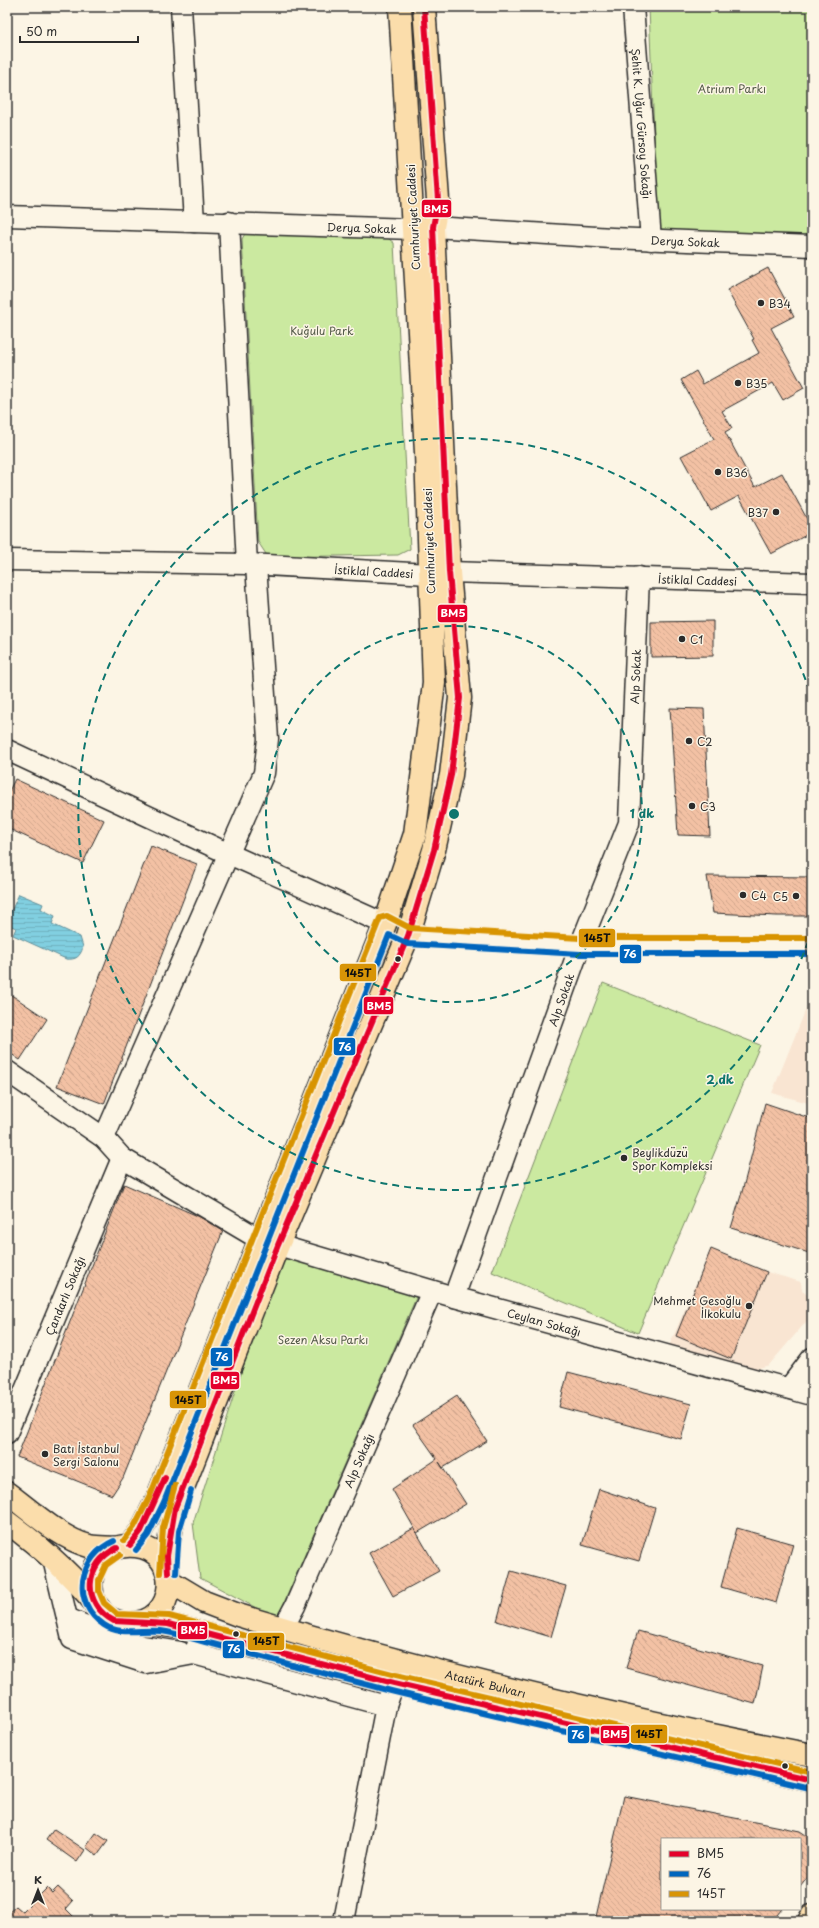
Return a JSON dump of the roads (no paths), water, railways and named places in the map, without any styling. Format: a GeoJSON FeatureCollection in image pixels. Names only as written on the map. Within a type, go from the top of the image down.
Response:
{"type":"FeatureCollection","features":[{"type":"Feature","properties":{"kind":"main road","name":"Cumhuriyet Caddesi"},"geometry":{"type":"LineString","coordinates":[[168,1577],[167,1556],[175,1508],[268,1242],[385,924],[415,834],[434,683],[440,573],[423,228],[400,7]]}},
{"type":"Feature","properties":{"kind":"main road","name":"Cumhuriyet Caddesi"},"geometry":{"type":"LineString","coordinates":[[423,228],[438,200],[424,7]]}},
{"type":"Feature","properties":{"kind":"main road","name":"Cumhuriyet Caddesi"},"geometry":{"type":"LineString","coordinates":[[123,1546],[141,1530],[156,1499],[268,1242],[408,936],[434,850],[446,798],[451,775],[460,698],[440,573]]}},
{"type":"Feature","properties":{"kind":"main road"},"geometry":{"type":"LineString","coordinates":[[385,924],[408,936]]}},
{"type":"Feature","properties":{"kind":"main road"},"geometry":{"type":"LineString","coordinates":[[7,1493],[46,1523],[74,1541],[90,1547],[123,1546],[147,1550],[157,1556],[168,1577],[166,1601],[159,1611],[144,1622],[118,1623],[109,1618],[68,1573],[53,1559],[33,1541],[7,1522]]}},
{"type":"Feature","properties":{"kind":"main road"},"geometry":{"type":"LineString","coordinates":[[95,1604],[91,1593],[92,1573],[104,1555],[123,1546]]}},
{"type":"Feature","properties":{"kind":"main road","name":"Atatürk Bulvarı"},"geometry":{"type":"LineString","coordinates":[[168,1577],[204,1602],[283,1628],[473,1680],[738,1741],[812,1755]]}},
{"type":"Feature","properties":{"kind":"main road","name":"Atatürk Bulvarı"},"geometry":{"type":"LineString","coordinates":[[144,1622],[157,1623],[202,1633],[394,1683],[812,1780]]}},
{"type":"Feature","properties":{"kind":"main road"},"geometry":{"type":"LineString","coordinates":[[808,1921],[812,1916]]}},
{"type":"Feature","properties":{"kind":"street"},"geometry":{"type":"LineString","coordinates":[[181,7],[194,222]]}},
{"type":"Feature","properties":{"kind":"street","name":"Şehit K. Uğur Gürsoy Sokağı"},"geometry":{"type":"LineString","coordinates":[[633,7],[651,240]]}},
{"type":"Feature","properties":{"kind":"street","name":"Derya Sokak"},"geometry":{"type":"LineString","coordinates":[[7,216],[423,228],[651,240],[812,246]]}},
{"type":"Feature","properties":{"kind":"street"},"geometry":{"type":"LineString","coordinates":[[104,1138],[264,773],[268,739],[252,564],[229,222]]}},
{"type":"Feature","properties":{"kind":"street","name":"İstiklal Caddesi"},"geometry":{"type":"LineString","coordinates":[[7,560],[252,564],[440,573],[639,577],[812,583]]}},
{"type":"Feature","properties":{"kind":"street","name":"Alp Sokak"},"geometry":{"type":"LineString","coordinates":[[454,1297],[580,946],[629,823],[639,577]]}},
{"type":"Feature","properties":{"kind":"street"},"geometry":{"type":"LineString","coordinates":[[7,750],[229,854],[385,924]]}},
{"type":"Feature","properties":{"kind":"street"},"geometry":{"type":"LineString","coordinates":[[408,936],[580,946],[812,946]]}},
{"type":"Feature","properties":{"kind":"street","name":"Ceylan Sokağı"},"geometry":{"type":"LineString","coordinates":[[7,1071],[104,1138],[122,1158],[268,1242],[432,1291],[812,1395]]}},
{"type":"Feature","properties":{"kind":"street","name":"Çandarlı Sokağı"},"geometry":{"type":"LineString","coordinates":[[7,1434],[122,1158]]}},
{"type":"Feature","properties":{"kind":"street","name":"Alp Sokağı"},"geometry":{"type":"LineString","coordinates":[[283,1628],[295,1606],[432,1291]]}},
{"type":"Feature","properties":{"kind":"street"},"geometry":{"type":"LineString","coordinates":[[789,1388],[812,1358]]}},
{"type":"Feature","properties":{"kind":"street"},"geometry":{"type":"LineString","coordinates":[[53,1559],[72,1639],[146,1663],[194,1654],[386,1706]]}},
{"type":"Feature","properties":{"kind":"street"},"geometry":{"type":"LineString","coordinates":[[194,1654],[202,1633]]}},
{"type":"Feature","properties":{"kind":"street"},"geometry":{"type":"LineString","coordinates":[[344,1921],[386,1706],[394,1683]]}},
{"type":"Feature","properties":{"kind":"water"},"geometry":{"type":"Polygon","coordinates":[[[19,894],[43,904],[41,909],[55,916],[52,924],[80,937],[83,947],[77,957],[66,959],[13,935],[16,928],[7,924],[7,920],[19,894]]]}},
{"type":"Feature","properties":{"kind":"place","name":"B34"},"geometry":{"type":"Point","coordinates":[761,303]}},
{"type":"Feature","properties":{"kind":"place","name":"B35"},"geometry":{"type":"Point","coordinates":[738,383]}},
{"type":"Feature","properties":{"kind":"place","name":"B36"},"geometry":{"type":"Point","coordinates":[718,472]}},
{"type":"Feature","properties":{"kind":"place","name":"B37"},"geometry":{"type":"Point","coordinates":[776,512]}},
{"type":"Feature","properties":{"kind":"place","name":"C1"},"geometry":{"type":"Point","coordinates":[682,639]}},
{"type":"Feature","properties":{"kind":"place","name":"C2"},"geometry":{"type":"Point","coordinates":[689,741]}},
{"type":"Feature","properties":{"kind":"place","name":"C3"},"geometry":{"type":"Point","coordinates":[692,806]}},
{"type":"Feature","properties":{"kind":"place","name":"C4"},"geometry":{"type":"Point","coordinates":[743,895]}},
{"type":"Feature","properties":{"kind":"place","name":"C5"},"geometry":{"type":"Point","coordinates":[796,896]}},
{"type":"Feature","properties":{"kind":"place","name":"Beylikdüzü Spor Kompleksi"},"geometry":{"type":"Point","coordinates":[624,1158]}},
{"type":"Feature","properties":{"kind":"place","name":"Mehmet Gesoğlu İlkokulu"},"geometry":{"type":"Point","coordinates":[749,1306]}},
{"type":"Feature","properties":{"kind":"place","name":"Batı İstanbul Sergi Salonu"},"geometry":{"type":"Point","coordinates":[45,1454]}},
{"type":"Feature","properties":{"kind":"park label","name":"Atrium Parkı"},"geometry":{"type":"Point","coordinates":[732,88]}},
{"type":"Feature","properties":{"kind":"park label","name":"Kuğulu Park"},"geometry":{"type":"Point","coordinates":[322,330]}},
{"type":"Feature","properties":{"kind":"park label","name":"Sezen Aksu Parkı"},"geometry":{"type":"Point","coordinates":[323,1339]}}]}
